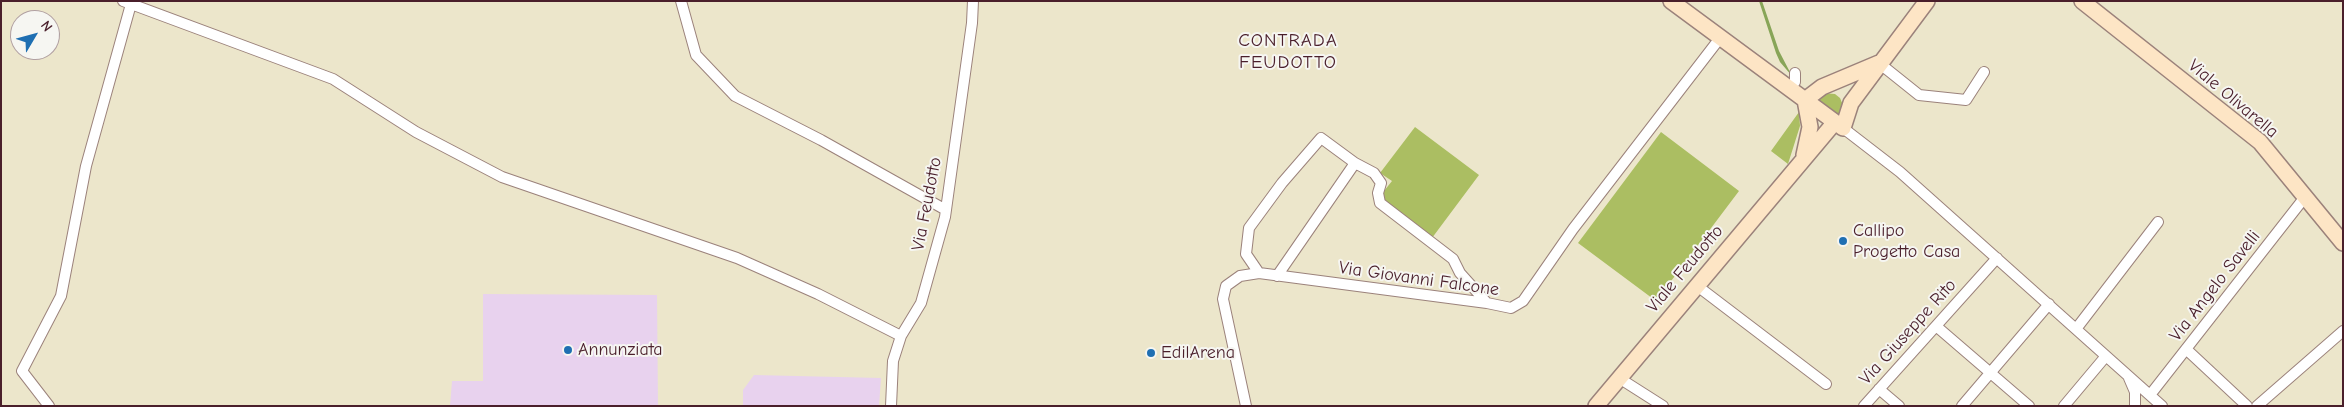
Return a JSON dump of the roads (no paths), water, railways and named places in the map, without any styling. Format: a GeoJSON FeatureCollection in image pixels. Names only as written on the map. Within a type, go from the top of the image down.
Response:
{"type":"FeatureCollection","features":[{"type":"Feature","properties":{"kind":"street"},"geometry":{"type":"LineString","coordinates":[[681,1],[696,55],[735,96],[821,140],[946,210]]}},
{"type":"Feature","properties":{"kind":"street","name":"Via Feudotto"},"geometry":{"type":"LineString","coordinates":[[891,406],[893,361],[901,336],[922,303],[946,210],[972,24],[973,1]]}},
{"type":"Feature","properties":{"kind":"street"},"geometry":{"type":"LineString","coordinates":[[1671,1],[1900,172],[2162,406]]}},
{"type":"Feature","properties":{"kind":"street"},"geometry":{"type":"LineString","coordinates":[[1834,121],[1851,103],[1927,1]]}},
{"type":"Feature","properties":{"kind":"street","name":"Viale Olivarella"},"geometry":{"type":"LineString","coordinates":[[2082,1],[2260,142],[2343,243]]}},
{"type":"Feature","properties":{"kind":"street"},"geometry":{"type":"LineString","coordinates":[[49,406],[22,371],[61,296],[86,166],[127,3],[334,79],[416,132],[502,177],[736,258],[818,294],[901,336]]}},
{"type":"Feature","properties":{"kind":"street","name":"Via Giovanni Falcone"},"geometry":{"type":"LineString","coordinates":[[1246,406],[1224,299],[1226,286],[1240,276],[1259,273],[1487,303],[1511,308],[1523,301],[1574,229],[1720,38]]}},
{"type":"Feature","properties":{"kind":"street"},"geometry":{"type":"LineString","coordinates":[[1879,63],[1919,95],[1966,100],[1984,72]]}},
{"type":"Feature","properties":{"kind":"street"},"geometry":{"type":"LineString","coordinates":[[1805,100],[1828,85],[1879,63]]}},
{"type":"Feature","properties":{"kind":"street"},"geometry":{"type":"LineString","coordinates":[[1789,89],[1795,82],[1795,73]]}},
{"type":"Feature","properties":{"kind":"street"},"geometry":{"type":"LineString","coordinates":[[1828,85],[1842,92],[1851,103]]}},
{"type":"Feature","properties":{"kind":"street"},"geometry":{"type":"LineString","coordinates":[[1805,100],[1810,127],[1807,153]]}},
{"type":"Feature","properties":{"kind":"street","name":"Viale Feudotto"},"geometry":{"type":"LineString","coordinates":[[1596,406],[1834,121]]}},
{"type":"Feature","properties":{"kind":"street"},"geometry":{"type":"LineString","coordinates":[[1259,273],[1246,254],[1249,228],[1282,182],[1321,138],[1355,163],[1374,173],[1381,183],[1378,193],[1380,203],[1453,259],[1460,273],[1487,303]]}},
{"type":"Feature","properties":{"kind":"street"},"geometry":{"type":"LineString","coordinates":[[1277,276],[1355,163]]}},
{"type":"Feature","properties":{"kind":"street","name":"Via Angelo Savelli"},"geometry":{"type":"LineString","coordinates":[[2150,395],[2305,197]]}},
{"type":"Feature","properties":{"kind":"street"},"geometry":{"type":"LineString","coordinates":[[2076,329],[2158,222]]}},
{"type":"Feature","properties":{"kind":"street","name":"Via Giuseppe Rito"},"geometry":{"type":"LineString","coordinates":[[1864,406],[1997,258]]}},
{"type":"Feature","properties":{"kind":"street"},"geometry":{"type":"LineString","coordinates":[[1696,285],[1826,384]]}},
{"type":"Feature","properties":{"kind":"street"},"geometry":{"type":"LineString","coordinates":[[1962,406],[2049,304]]}},
{"type":"Feature","properties":{"kind":"street"},"geometry":{"type":"LineString","coordinates":[[1936,326],[2029,406]]}},
{"type":"Feature","properties":{"kind":"street"},"geometry":{"type":"LineString","coordinates":[[2257,406],[2343,331]]}},
{"type":"Feature","properties":{"kind":"street"},"geometry":{"type":"LineString","coordinates":[[2186,349],[2247,406]]}},
{"type":"Feature","properties":{"kind":"street"},"geometry":{"type":"LineString","coordinates":[[2064,406],[2106,356]]}},
{"type":"Feature","properties":{"kind":"street"},"geometry":{"type":"LineString","coordinates":[[2126,373],[2139,406]]}},
{"type":"Feature","properties":{"kind":"street"},"geometry":{"type":"LineString","coordinates":[[1619,378],[1663,406]]}},
{"type":"Feature","properties":{"kind":"street"},"geometry":{"type":"LineString","coordinates":[[1879,389],[1899,406]]}},
{"type":"Feature","properties":{"kind":"place","name":"Callipo Progetto Casa"},"geometry":{"type":"Point","coordinates":[1843,241]}},
{"type":"Feature","properties":{"kind":"place","name":"Annunziata"},"geometry":{"type":"Point","coordinates":[568,350]}},
{"type":"Feature","properties":{"kind":"place","name":"EdilArena"},"geometry":{"type":"Point","coordinates":[1151,353]}},
{"type":"Feature","properties":{"kind":"district","name":"CONTRADA FEUDOTTO"},"geometry":{"type":"Point","coordinates":[1288,52]}}]}
